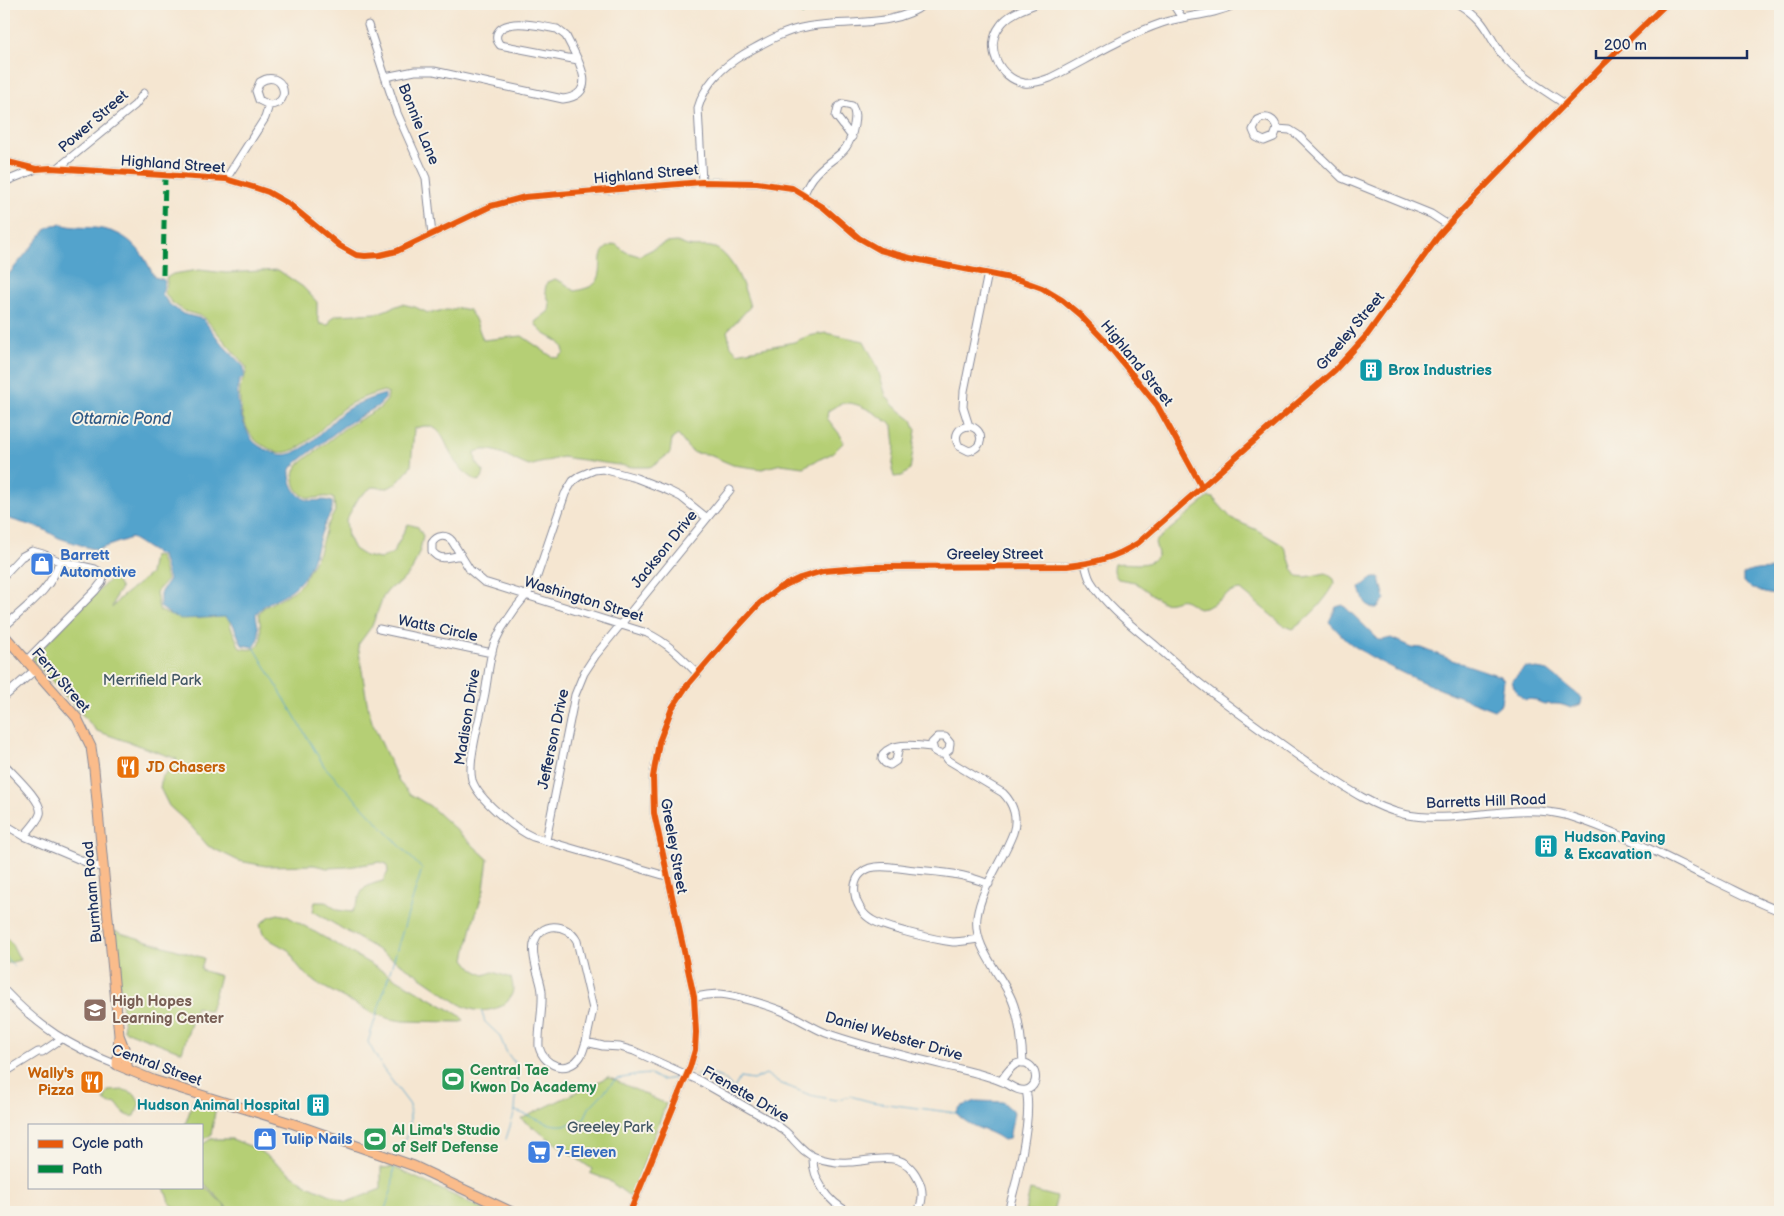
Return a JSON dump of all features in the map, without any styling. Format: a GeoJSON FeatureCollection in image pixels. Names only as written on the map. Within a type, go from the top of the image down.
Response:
{"type":"FeatureCollection","features":[{"type":"Feature","properties":{"kind":"main road","name":"Ferry Street"},"geometry":{"type":"LineString","coordinates":[[4,635],[77,718],[91,746]]}},
{"type":"Feature","properties":{"kind":"main road","name":"Burnham Road"},"geometry":{"type":"LineString","coordinates":[[91,746],[119,1034],[117,1065]]}},
{"type":"Feature","properties":{"kind":"main road","name":"Burnham Road"},"geometry":{"type":"LineString","coordinates":[[119,1034],[128,1070]]}},
{"type":"Feature","properties":{"kind":"main road","name":"Central Street"},"geometry":{"type":"LineString","coordinates":[[117,1065],[153,1080],[294,1124],[414,1166],[512,1212]]}},
{"type":"Feature","properties":{"kind":"street"},"geometry":{"type":"LineString","coordinates":[[702,182],[698,108],[708,85],[730,64],[783,33],[808,26],[902,17],[917,10],[924,4]]}},
{"type":"Feature","properties":{"kind":"street"},"geometry":{"type":"LineString","coordinates":[[1036,4],[1004,20],[994,38],[994,56],[998,65],[1009,77],[1023,83],[1034,83],[1050,78],[1147,29],[1182,18],[1221,10],[1236,4]]}},
{"type":"Feature","properties":{"kind":"street"},"geometry":{"type":"LineString","coordinates":[[1173,4],[1182,18]]}},
{"type":"Feature","properties":{"kind":"street"},"geometry":{"type":"LineString","coordinates":[[1459,4],[1481,21],[1503,56],[1512,65],[1565,104]]}},
{"type":"Feature","properties":{"kind":"street","name":"Greeley Street"},"geometry":{"type":"LineString","coordinates":[[630,1212],[687,1076],[696,1044],[694,997],[666,876],[654,814],[652,789],[654,765],[661,736],[672,708],[686,687],[760,603],[779,588],[811,574],[835,569],[855,568],[1051,567],[1086,564],[1118,555],[1138,543],[1318,388],[1352,353],[1448,225],[1492,178],[1666,4]]}},
{"type":"Feature","properties":{"kind":"street"},"geometry":{"type":"LineString","coordinates":[[385,77],[416,71],[434,71],[563,99],[578,95],[583,87],[583,71],[578,60],[566,36],[557,29],[517,24],[501,28],[498,32],[497,41],[504,47],[578,60]]}},
{"type":"Feature","properties":{"kind":"street","name":"Bonnie Lane"},"geometry":{"type":"LineString","coordinates":[[368,25],[401,124],[426,178],[432,235]]}},
{"type":"Feature","properties":{"kind":"street"},"geometry":{"type":"LineString","coordinates":[[270,78],[280,82],[284,92],[279,102],[269,105],[259,100],[256,91],[260,82],[270,78]]}},
{"type":"Feature","properties":{"kind":"street","name":"Power Street"},"geometry":{"type":"LineString","coordinates":[[58,168],[134,106],[144,93]]}},
{"type":"Feature","properties":{"kind":"street"},"geometry":{"type":"LineString","coordinates":[[226,179],[265,118],[269,105]]}},
{"type":"Feature","properties":{"kind":"street"},"geometry":{"type":"LineString","coordinates":[[1277,129],[1295,132],[1342,178],[1431,214],[1448,225]]}},
{"type":"Feature","properties":{"kind":"street"},"geometry":{"type":"LineString","coordinates":[[804,194],[812,178],[820,169],[844,152],[852,137]]}},
{"type":"Feature","properties":{"kind":"street","name":"Highland Street"},"geometry":{"type":"LineString","coordinates":[[4,161],[36,169],[58,168],[226,179],[256,188],[279,198],[340,246],[365,256],[386,254],[432,235],[491,206],[537,195],[702,182],[775,184],[792,188],[823,207],[859,238],[880,250],[910,258],[1020,280],[1039,287],[1062,300],[1080,315],[1105,341],[1157,405],[1202,487]]}},
{"type":"Feature","properties":{"kind":"street"},"geometry":{"type":"LineString","coordinates":[[4,182],[36,169]]}},
{"type":"Feature","properties":{"kind":"street"},"geometry":{"type":"LineString","coordinates":[[969,426],[963,407],[964,391],[988,273]]}},
{"type":"Feature","properties":{"kind":"street","name":"Madison Drive"},"geometry":{"type":"LineString","coordinates":[[666,876],[528,834],[513,825],[483,797],[473,782],[471,771],[473,753],[492,653],[502,628],[534,585],[563,499],[570,484],[576,478],[588,472],[598,469],[609,470],[648,482],[669,491],[681,497],[707,518]]}},
{"type":"Feature","properties":{"kind":"street","name":"Jackson Drive"},"geometry":{"type":"LineString","coordinates":[[620,625],[730,490]]}},
{"type":"Feature","properties":{"kind":"street"},"geometry":{"type":"LineString","coordinates":[[4,573],[21,557],[32,551],[59,561],[95,569],[103,576],[102,582],[95,591],[26,660]]}},
{"type":"Feature","properties":{"kind":"street","name":"Washington Street"},"geometry":{"type":"LineString","coordinates":[[461,555],[470,570],[479,579],[658,638],[698,674]]}},
{"type":"Feature","properties":{"kind":"street"},"geometry":{"type":"LineString","coordinates":[[4,627],[47,586],[55,575],[59,561]]}},
{"type":"Feature","properties":{"kind":"street","name":"Barretts Hill Road"},"geometry":{"type":"LineString","coordinates":[[1086,564],[1091,583],[1103,597],[1183,670],[1223,702],[1293,752],[1368,801],[1396,812],[1425,817],[1449,818],[1509,811],[1540,810],[1567,816],[1622,837],[1756,901],[1780,910]]}},
{"type":"Feature","properties":{"kind":"street","name":"Jefferson Drive"},"geometry":{"type":"LineString","coordinates":[[546,840],[579,684],[594,656],[620,625]]}},
{"type":"Feature","properties":{"kind":"street","name":"Watts Circle"},"geometry":{"type":"LineString","coordinates":[[379,629],[492,653]]}},
{"type":"Feature","properties":{"kind":"street"},"geometry":{"type":"LineString","coordinates":[[4,697],[35,670]]}},
{"type":"Feature","properties":{"kind":"street"},"geometry":{"type":"LineString","coordinates":[[939,736],[945,737],[950,746],[949,750],[944,754],[937,754],[932,746],[935,738],[939,736]]}},
{"type":"Feature","properties":{"kind":"street"},"geometry":{"type":"LineString","coordinates":[[899,746],[932,746]]}},
{"type":"Feature","properties":{"kind":"street"},"geometry":{"type":"LineString","coordinates":[[944,754],[948,760],[1003,793],[1014,811],[1016,823],[1014,833],[989,884],[977,917],[979,939],[1003,981],[1016,1009],[1021,1033],[1023,1063]]}},
{"type":"Feature","properties":{"kind":"street"},"geometry":{"type":"LineString","coordinates":[[4,764],[41,808],[40,815],[24,836]]}},
{"type":"Feature","properties":{"kind":"street"},"geometry":{"type":"LineString","coordinates":[[4,824],[24,836],[95,866],[103,866]]}},
{"type":"Feature","properties":{"kind":"street"},"geometry":{"type":"LineString","coordinates":[[979,939],[960,942],[946,941],[872,921],[857,904],[854,893],[856,882],[865,870],[879,867],[951,873],[968,876],[989,884]]}},
{"type":"Feature","properties":{"kind":"street"},"geometry":{"type":"LineString","coordinates":[[549,927],[566,929],[574,935],[577,941],[593,1009],[586,1042],[580,1057],[575,1062],[566,1066],[556,1066],[550,1063],[544,1059],[540,1050],[542,990],[533,948],[538,935],[549,927]]}},
{"type":"Feature","properties":{"kind":"street","name":"Central Street"},"geometry":{"type":"LineString","coordinates":[[4,990],[36,1020],[60,1039],[82,1051],[117,1065]]}},
{"type":"Feature","properties":{"kind":"street","name":"Daniel Webster Drive"},"geometry":{"type":"LineString","coordinates":[[694,997],[721,994],[760,1004],[782,1011],[825,1032],[904,1056],[1001,1081],[1017,1089],[1026,1090]]}},
{"type":"Feature","properties":{"kind":"street"},"geometry":{"type":"LineString","coordinates":[[4,1073],[38,1052],[42,1052],[60,1039]]}},
{"type":"Feature","properties":{"kind":"street","name":"Frenette Drive"},"geometry":{"type":"LineString","coordinates":[[586,1042],[603,1046],[628,1048],[700,1081],[777,1125],[813,1157]]}},
{"type":"Feature","properties":{"kind":"street"},"geometry":{"type":"LineString","coordinates":[[1001,1081],[1011,1068],[1017,1064],[1023,1063],[1031,1066],[1036,1074],[1035,1082],[1026,1090],[1027,1109],[1022,1147],[1017,1178],[1008,1212]]}},
{"type":"Feature","properties":{"kind":"street"},"geometry":{"type":"LineString","coordinates":[[849,1212],[836,1205],[825,1191],[814,1170],[813,1157],[843,1162],[888,1158],[900,1160],[910,1166],[919,1181],[922,1198],[918,1212]]}},
{"type":"Feature","properties":{"kind":"green space","name":"Merrifield Park"},"geometry":{"type":"Polygon","coordinates":[[[677,242],[691,247],[715,248],[733,265],[750,307],[727,331],[731,346],[737,353],[794,342],[808,336],[826,333],[864,341],[877,366],[886,396],[894,406],[912,420],[916,430],[910,470],[902,476],[894,477],[892,469],[895,446],[893,426],[871,411],[852,403],[846,403],[828,411],[827,418],[841,436],[843,443],[833,453],[803,467],[781,464],[762,469],[733,465],[707,454],[695,453],[688,448],[678,435],[672,439],[670,453],[653,466],[648,467],[633,467],[562,457],[529,466],[496,451],[482,450],[475,452],[476,462],[484,472],[482,479],[477,481],[464,472],[456,463],[436,429],[430,426],[423,426],[414,429],[411,466],[397,483],[388,488],[372,487],[359,497],[346,520],[348,537],[354,549],[365,556],[380,559],[393,553],[408,524],[418,527],[423,536],[412,570],[401,582],[390,588],[383,597],[372,626],[358,645],[372,722],[399,782],[410,794],[430,806],[488,859],[484,889],[472,926],[465,959],[473,969],[484,975],[493,972],[511,978],[513,990],[511,996],[504,1004],[483,1011],[475,1010],[457,1003],[401,964],[313,911],[315,902],[326,902],[337,910],[352,912],[364,889],[383,881],[388,872],[387,864],[380,862],[327,868],[314,865],[266,866],[239,861],[208,846],[191,826],[169,806],[160,788],[162,777],[177,759],[97,731],[32,659],[113,576],[121,589],[116,595],[112,608],[119,599],[150,574],[153,556],[160,557],[167,580],[156,592],[159,610],[168,614],[200,619],[223,613],[231,618],[230,625],[240,648],[255,648],[261,640],[259,613],[263,608],[294,591],[303,582],[319,552],[326,528],[335,511],[334,499],[325,497],[310,498],[300,493],[294,480],[298,465],[345,428],[380,408],[387,400],[388,393],[384,391],[352,403],[342,409],[304,444],[295,449],[277,452],[264,446],[257,442],[248,429],[240,404],[240,389],[247,368],[204,317],[184,311],[171,302],[165,293],[166,278],[173,274],[199,270],[226,273],[278,270],[303,287],[317,302],[317,315],[320,324],[328,325],[332,318],[337,315],[378,313],[402,304],[428,313],[459,308],[469,310],[475,319],[483,340],[522,336],[551,356],[558,358],[564,353],[563,348],[556,340],[542,332],[535,322],[549,311],[550,304],[545,290],[547,282],[555,279],[575,291],[584,289],[597,281],[602,255],[608,247],[615,244],[626,252],[639,256],[665,243],[677,242]]]}},
{"type":"Feature","properties":{"kind":"green space"},"geometry":{"type":"Polygon","coordinates":[[[1209,497],[1213,498],[1232,519],[1257,530],[1281,544],[1286,550],[1297,576],[1306,577],[1326,573],[1334,579],[1335,583],[1322,602],[1293,629],[1283,625],[1241,590],[1230,593],[1210,606],[1198,609],[1182,600],[1162,602],[1135,582],[1118,579],[1114,570],[1115,564],[1150,562],[1158,554],[1155,542],[1209,497]]]}},
{"type":"Feature","properties":{"kind":"green space"},"geometry":{"type":"Polygon","coordinates":[[[278,914],[287,916],[459,1015],[464,1020],[461,1022],[390,1019],[370,1012],[320,985],[305,974],[295,962],[290,951],[263,934],[260,924],[269,917],[278,914]]]}},
{"type":"Feature","properties":{"kind":"green space"},"geometry":{"type":"Polygon","coordinates":[[[114,931],[204,958],[201,970],[220,976],[210,1011],[196,1007],[182,1052],[124,1030],[114,931]]]}},
{"type":"Feature","properties":{"kind":"green space"},"geometry":{"type":"Polygon","coordinates":[[[4,934],[12,944],[20,960],[4,964],[4,934]]]}},
{"type":"Feature","properties":{"kind":"green space","name":"Greeley Park"},"geometry":{"type":"Polygon","coordinates":[[[608,1077],[666,1104],[631,1197],[608,1180],[590,1173],[592,1169],[521,1119],[608,1077]]]}},
{"type":"Feature","properties":{"kind":"green space"},"geometry":{"type":"Polygon","coordinates":[[[124,1090],[135,1094],[140,1103],[135,1116],[126,1114],[116,1103],[110,1104],[104,1100],[108,1091],[124,1090]]]}},
{"type":"Feature","properties":{"kind":"green space"},"geometry":{"type":"Polygon","coordinates":[[[194,1099],[216,1106],[211,1135],[202,1140],[202,1124],[185,1124],[194,1099]]]}},
{"type":"Feature","properties":{"kind":"green space"},"geometry":{"type":"Polygon","coordinates":[[[211,1139],[232,1139],[257,1149],[305,1184],[347,1202],[381,1189],[381,1168],[393,1167],[489,1212],[229,1212],[225,1205],[202,1181],[202,1144],[211,1139]]]}},
{"type":"Feature","properties":{"kind":"green space"},"geometry":{"type":"Polygon","coordinates":[[[202,1184],[224,1205],[227,1212],[180,1212],[169,1202],[164,1188],[202,1188],[202,1184]]]}},
{"type":"Feature","properties":{"kind":"green space"},"geometry":{"type":"Polygon","coordinates":[[[1030,1190],[1057,1197],[1053,1212],[1025,1212],[1030,1190]]]}},
{"type":"Feature","properties":{"kind":"water","name":"Ottarnic Pond"},"geometry":{"type":"Polygon","coordinates":[[[61,224],[106,230],[125,237],[144,258],[154,277],[165,281],[162,294],[169,304],[183,314],[203,319],[222,344],[244,367],[244,377],[239,381],[238,388],[239,408],[251,439],[264,448],[277,454],[296,452],[313,440],[343,412],[364,401],[385,394],[385,399],[378,406],[344,426],[290,470],[292,484],[300,496],[308,500],[332,502],[332,509],[313,559],[300,582],[294,588],[264,606],[256,614],[259,635],[254,647],[242,645],[233,624],[225,617],[181,619],[160,607],[160,593],[169,580],[162,556],[131,538],[96,550],[59,538],[43,529],[4,516],[4,280],[47,228],[61,224]]]}},
{"type":"Feature","properties":{"kind":"water"},"geometry":{"type":"Polygon","coordinates":[[[1780,568],[1780,595],[1761,592],[1743,582],[1743,575],[1747,573],[1756,570],[1780,568]]]}},
{"type":"Feature","properties":{"kind":"water"},"geometry":{"type":"Polygon","coordinates":[[[1372,578],[1380,578],[1385,599],[1377,608],[1370,607],[1367,604],[1360,588],[1372,578]]]}},
{"type":"Feature","properties":{"kind":"water"},"geometry":{"type":"Polygon","coordinates":[[[1343,605],[1379,640],[1391,638],[1411,647],[1422,648],[1500,676],[1504,680],[1501,704],[1494,710],[1422,682],[1370,656],[1351,644],[1329,622],[1336,607],[1343,605]]]}},
{"type":"Feature","properties":{"kind":"water"},"geometry":{"type":"Polygon","coordinates":[[[1525,667],[1548,671],[1582,698],[1581,704],[1571,708],[1561,705],[1544,704],[1529,699],[1526,700],[1516,691],[1512,680],[1525,667]]]}},
{"type":"Feature","properties":{"kind":"water"},"geometry":{"type":"Polygon","coordinates":[[[976,1101],[1003,1102],[1014,1112],[1009,1139],[1003,1140],[974,1126],[956,1113],[960,1107],[976,1101]]]}},
{"type":"Feature","properties":{"kind":"waterway"},"geometry":{"type":"LineString","coordinates":[[254,647],[324,766],[422,869],[368,1042],[383,1069],[410,1105],[410,1129],[398,1153]]}},
{"type":"Feature","properties":{"kind":"waterway"},"geometry":{"type":"LineString","coordinates":[[4,955],[14,967]]}},
{"type":"Feature","properties":{"kind":"waterway"},"geometry":{"type":"LineString","coordinates":[[481,1010],[485,1022],[499,1035],[507,1053],[518,1067],[515,1111],[506,1139]]}},
{"type":"Feature","properties":{"kind":"waterway"},"geometry":{"type":"LineString","coordinates":[[515,1111],[549,1124],[564,1125],[584,1119],[589,1108],[616,1079],[650,1074],[661,1080],[684,1077]]}},
{"type":"Feature","properties":{"kind":"waterway"},"geometry":{"type":"LineString","coordinates":[[695,1075],[707,1074],[717,1076],[726,1081],[733,1090],[740,1078],[753,1080],[766,1074],[777,1082],[810,1095],[835,1100],[850,1096],[872,1102],[956,1113]]}},
{"type":"Feature","properties":{"kind":"waterway"},"geometry":{"type":"LineString","coordinates":[[384,1212],[392,1189],[394,1166]]}},
{"type":"Feature","properties":{"kind":"marked path"},"geometry":{"type":"LineString","coordinates":[[801,4],[803,10]]}},
{"type":"Feature","properties":{"kind":"marked path"},"geometry":{"type":"LineString","coordinates":[[163,275],[165,175]]}},
{"type":"Feature","properties":{"kind":"cycle path"},"geometry":{"type":"LineString","coordinates":[[630,1212],[690,1067],[695,1050],[694,997],[654,813],[653,777],[659,742],[672,708],[686,687],[760,603],[779,588],[800,578],[823,571],[871,567],[1067,566],[1104,559],[1138,543],[1335,370],[1367,335],[1440,234],[1605,63],[1666,4]]}},
{"type":"Feature","properties":{"kind":"cycle path"},"geometry":{"type":"LineString","coordinates":[[4,161],[36,169],[51,168],[226,179],[268,192],[289,204],[340,246],[356,255],[365,256],[397,251],[491,206],[525,197],[702,182],[757,183],[792,188],[823,207],[859,238],[880,250],[910,258],[1020,280],[1042,288],[1062,300],[1080,315],[1105,341],[1157,405],[1202,487]]}},
{"type":"Feature","properties":{"kind":"place","name":"Brox Industries"},"geometry":{"type":"Point","coordinates":[1371,370]}},
{"type":"Feature","properties":{"kind":"place","name":"Barrett Automotive"},"geometry":{"type":"Point","coordinates":[42,564]}},
{"type":"Feature","properties":{"kind":"place","name":"JD Chasers"},"geometry":{"type":"Point","coordinates":[128,767]}},
{"type":"Feature","properties":{"kind":"place","name":"Hudson Paving & Excavation"},"geometry":{"type":"Point","coordinates":[1546,846]}},
{"type":"Feature","properties":{"kind":"place","name":"High Hopes Learning Center"},"geometry":{"type":"Point","coordinates":[95,1010]}},
{"type":"Feature","properties":{"kind":"place","name":"Central Tae Kwon Do Academy"},"geometry":{"type":"Point","coordinates":[453,1079]}},
{"type":"Feature","properties":{"kind":"place","name":"Wally's Pizza"},"geometry":{"type":"Point","coordinates":[92,1082]}},
{"type":"Feature","properties":{"kind":"place","name":"Hudson Animal Hospital"},"geometry":{"type":"Point","coordinates":[318,1105]}},
{"type":"Feature","properties":{"kind":"place","name":"Tulip Nails"},"geometry":{"type":"Point","coordinates":[265,1139]}},
{"type":"Feature","properties":{"kind":"place","name":"Al Lima's Studio of Self Defense"},"geometry":{"type":"Point","coordinates":[375,1139]}},
{"type":"Feature","properties":{"kind":"place","name":"7-Eleven"},"geometry":{"type":"Point","coordinates":[539,1152]}}]}
